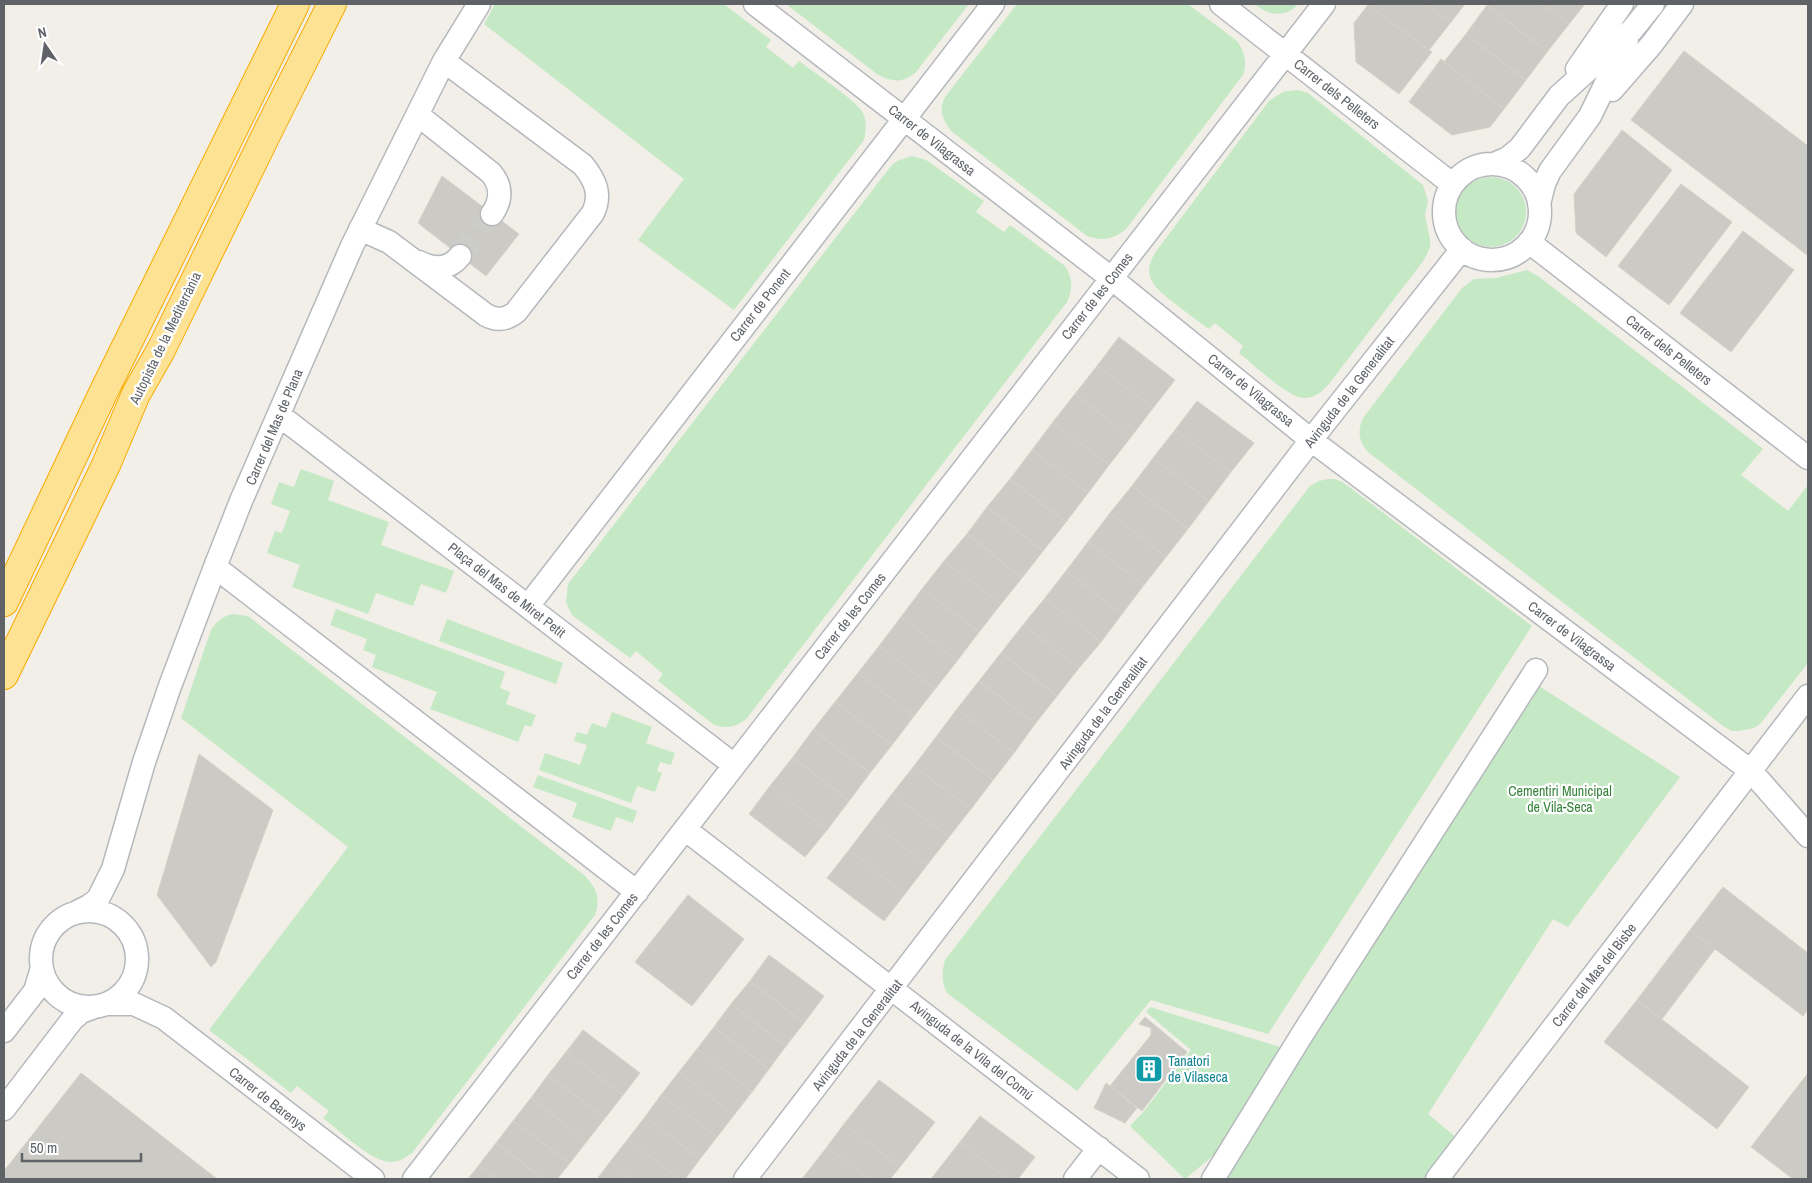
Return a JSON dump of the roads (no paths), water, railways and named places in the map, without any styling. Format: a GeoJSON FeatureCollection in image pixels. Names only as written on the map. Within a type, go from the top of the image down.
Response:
{"type":"FeatureCollection","features":[{"type":"Feature","properties":{"kind":"highway"},"geometry":{"type":"LineString","coordinates":[[4,602],[109,382],[295,4]]}},
{"type":"Feature","properties":{"kind":"highway","name":"Autopista de la Mediterrània"},"geometry":{"type":"LineString","coordinates":[[4,675],[106,465],[136,394],[161,350],[234,198],[332,4]]}},
{"type":"Feature","properties":{"kind":"street","name":"Carrer del Mas de Plana"},"geometry":{"type":"LineString","coordinates":[[77,912],[90,906],[98,899],[112,869],[144,762],[215,566],[360,229],[444,61],[479,4]]}},
{"type":"Feature","properties":{"kind":"street","name":"Carrer de Vilagrassa"},"geometry":{"type":"LineString","coordinates":[[755,4],[1111,278],[1311,440],[1751,771],[1808,836]]}},
{"type":"Feature","properties":{"kind":"street","name":"Carrer de Ponent"},"geometry":{"type":"LineString","coordinates":[[528,606],[993,4]]}},
{"type":"Feature","properties":{"kind":"street","name":"Carrer dels Pelleters"},"geometry":{"type":"LineString","coordinates":[[1221,4],[1452,184]]}},
{"type":"Feature","properties":{"kind":"street","name":"Carrer de les Comes"},"geometry":{"type":"LineString","coordinates":[[414,1179],[1324,4]]}},
{"type":"Feature","properties":{"kind":"street"},"geometry":{"type":"LineString","coordinates":[[1622,4],[1559,96],[1520,148],[1508,158],[1494,164],[1471,169],[1452,184],[1446,197],[1444,219],[1452,239],[1462,250],[1475,257],[1490,260],[1504,258],[1518,252],[1529,242],[1538,224],[1539,204],[1544,184],[1550,171],[1590,116],[1652,44],[1682,4]]}},
{"type":"Feature","properties":{"kind":"street"},"geometry":{"type":"LineString","coordinates":[[1559,96],[1632,30],[1653,4]]}},
{"type":"Feature","properties":{"kind":"street"},"geometry":{"type":"LineString","coordinates":[[1590,116],[1632,30]]}},
{"type":"Feature","properties":{"kind":"street"},"geometry":{"type":"LineString","coordinates":[[360,229],[389,242],[486,315],[491,318],[504,319],[516,312],[593,213],[598,198],[595,182],[583,165],[444,61]]}},
{"type":"Feature","properties":{"kind":"street"},"geometry":{"type":"LineString","coordinates":[[418,115],[491,173],[500,195],[499,202],[492,214]]}},
{"type":"Feature","properties":{"kind":"street"},"geometry":{"type":"LineString","coordinates":[[1494,164],[1510,167],[1524,176],[1534,188],[1539,204]]}},
{"type":"Feature","properties":{"kind":"street","name":"Carrer dels Pelleters"},"geometry":{"type":"LineString","coordinates":[[1529,242],[1808,458]]}},
{"type":"Feature","properties":{"kind":"street","name":"Avinguda de la Generalitat"},"geometry":{"type":"LineString","coordinates":[[746,1179],[1311,440],[1462,250]]}},
{"type":"Feature","properties":{"kind":"street"},"geometry":{"type":"LineString","coordinates":[[414,260],[433,268],[449,266],[460,256]]}},
{"type":"Feature","properties":{"kind":"street","name":"Plaça del Mas de Miret Petit"},"geometry":{"type":"LineString","coordinates":[[279,415],[734,765]]}},
{"type":"Feature","properties":{"kind":"street"},"geometry":{"type":"LineString","coordinates":[[215,566],[637,892]]}},
{"type":"Feature","properties":{"kind":"street"},"geometry":{"type":"LineString","coordinates":[[1213,1179],[1303,1033],[1536,670]]}},
{"type":"Feature","properties":{"kind":"street","name":"Carrer del Mas del Bisbe"},"geometry":{"type":"LineString","coordinates":[[1437,1179],[1808,696]]}},
{"type":"Feature","properties":{"kind":"street","name":"Avinguda de la Vila del Comú"},"geometry":{"type":"LineString","coordinates":[[686,830],[1138,1179]]}},
{"type":"Feature","properties":{"kind":"street","name":"Carrer del Mas de Plana"},"geometry":{"type":"LineString","coordinates":[[112,869],[113,903],[123,925]]}},
{"type":"Feature","properties":{"kind":"street"},"geometry":{"type":"LineString","coordinates":[[4,1108],[72,1020],[81,1012],[100,1006],[121,996],[130,984],[136,971],[137,954],[133,938],[123,925],[109,915],[93,911],[77,912],[65,917],[52,927],[44,940],[40,955],[41,971],[46,983],[65,1002],[78,1007],[100,1006]]}},
{"type":"Feature","properties":{"kind":"street"},"geometry":{"type":"LineString","coordinates":[[4,1031],[35,991],[41,971]]}},
{"type":"Feature","properties":{"kind":"street","name":"Carrer de Barenys"},"geometry":{"type":"LineString","coordinates":[[136,971],[144,994],[164,1018],[373,1179]]}},
{"type":"Feature","properties":{"kind":"street","name":"Carrer de Barenys"},"geometry":{"type":"LineString","coordinates":[[100,1006],[134,1004],[164,1018]]}},
{"type":"Feature","properties":{"kind":"street"},"geometry":{"type":"LineString","coordinates":[[1075,1179],[1099,1148]]}},
{"type":"Feature","properties":{"kind":"tunnel"},"geometry":{"type":"LineString","coordinates":[[460,256],[492,214]]}},
{"type":"Feature","properties":{"kind":"place","name":"Tanatori de Vilaseca"},"geometry":{"type":"Point","coordinates":[1149,1069]}},
{"type":"Feature","properties":{"kind":"park label","name":"Cementiri Municipal de Vila-Seca"},"geometry":{"type":"Point","coordinates":[1560,800]}}]}
